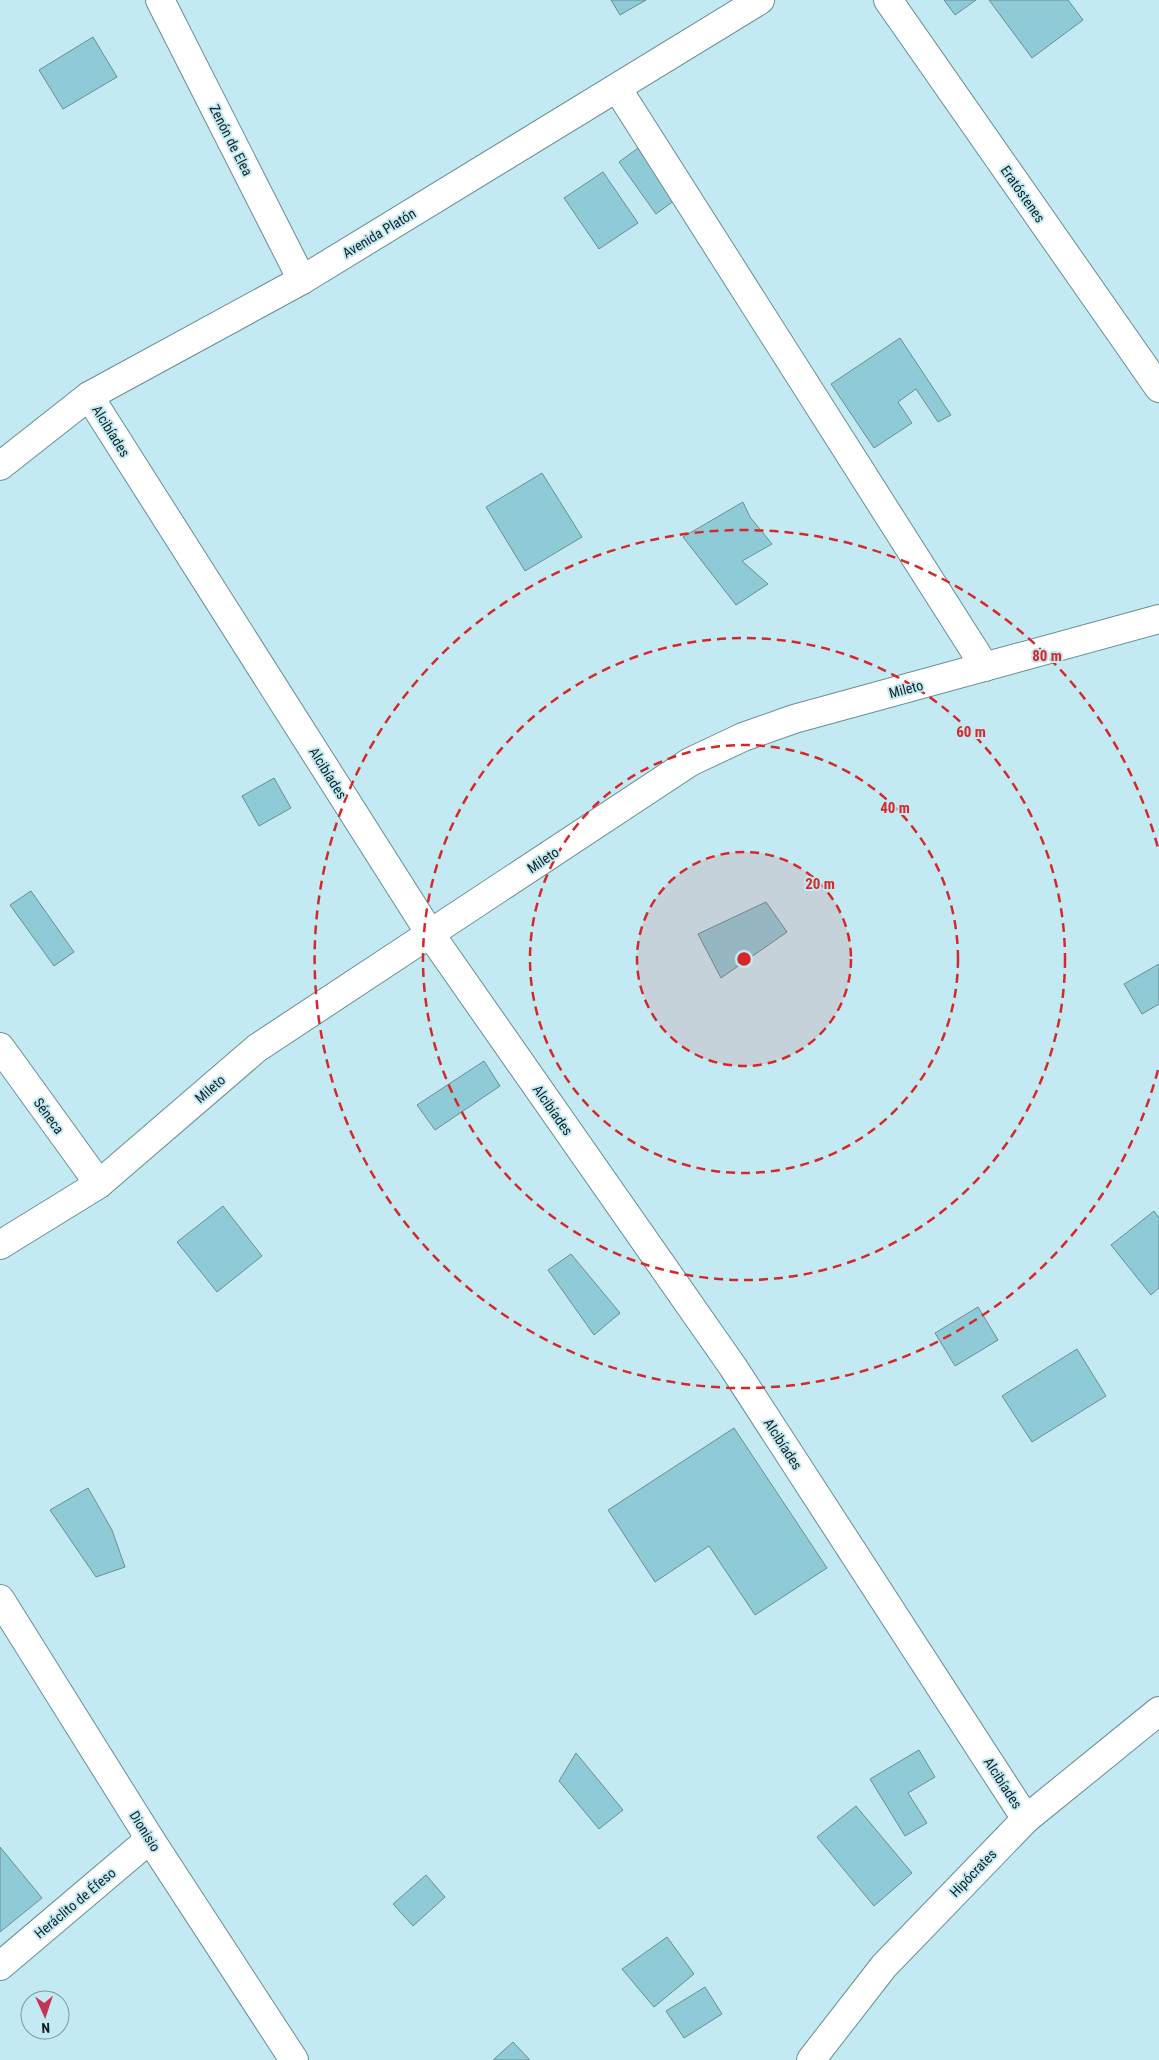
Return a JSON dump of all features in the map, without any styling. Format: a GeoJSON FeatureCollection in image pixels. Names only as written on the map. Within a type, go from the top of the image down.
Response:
{"type":"FeatureCollection","features":[{"type":"Feature","properties":{"kind":"street","name":"Zenón de Elea"},"geometry":{"type":"LineString","coordinates":[[160,0],[302,280]]}},
{"type":"Feature","properties":{"kind":"street","name":"Avenida Platón"},"geometry":{"type":"LineString","coordinates":[[0,466],[89,396],[302,280],[760,0]]}},
{"type":"Feature","properties":{"kind":"street","name":"Eratóstenes"},"geometry":{"type":"LineString","coordinates":[[888,0],[1159,388]]}},
{"type":"Feature","properties":{"kind":"street"},"geometry":{"type":"LineString","coordinates":[[616,88],[985,667]]}},
{"type":"Feature","properties":{"kind":"street","name":"Alcibíades"},"geometry":{"type":"LineString","coordinates":[[89,396],[431,935],[733,1367],[1026,1819]]}},
{"type":"Feature","properties":{"kind":"street","name":"Mileto"},"geometry":{"type":"LineString","coordinates":[[0,1245],[98,1184],[257,1048],[431,935],[690,762],[743,737],[794,719],[1159,619]]}},
{"type":"Feature","properties":{"kind":"street","name":"Séneca"},"geometry":{"type":"LineString","coordinates":[[0,1047],[98,1184]]}},
{"type":"Feature","properties":{"kind":"street","name":"Dionisio"},"geometry":{"type":"LineString","coordinates":[[0,1599],[150,1839],[294,2060]]}},
{"type":"Feature","properties":{"kind":"street","name":"Hipócrates"},"geometry":{"type":"LineString","coordinates":[[812,2060],[884,1966],[1026,1819],[1159,1711]]}},
{"type":"Feature","properties":{"kind":"street","name":"Heráclito de Éfeso"},"geometry":{"type":"LineString","coordinates":[[0,1966],[150,1839]]}},
{"type":"Feature","properties":{"kind":"building"},"geometry":{"type":"Polygon","coordinates":[[[611,0],[646,0],[620,15],[611,0]]]}},
{"type":"Feature","properties":{"kind":"building"},"geometry":{"type":"Polygon","coordinates":[[[944,0],[976,0],[955,15],[944,0]]]}},
{"type":"Feature","properties":{"kind":"building"},"geometry":{"type":"Polygon","coordinates":[[[989,0],[1068,0],[1083,20],[1032,58],[989,0]]]}},
{"type":"Feature","properties":{"kind":"building"},"geometry":{"type":"Polygon","coordinates":[[[93,37],[117,77],[63,109],[39,70],[93,37]]]}},
{"type":"Feature","properties":{"kind":"building"},"geometry":{"type":"Polygon","coordinates":[[[638,148],[675,200],[656,214],[619,162],[638,148]]]}},
{"type":"Feature","properties":{"kind":"building"},"geometry":{"type":"Polygon","coordinates":[[[603,172],[638,223],[599,249],[564,198],[603,172]]]}},
{"type":"Feature","properties":{"kind":"building"},"geometry":{"type":"Polygon","coordinates":[[[900,338],[951,415],[938,422],[916,389],[898,402],[912,423],[874,448],[831,384],[900,338]]]}},
{"type":"Feature","properties":{"kind":"building"},"geometry":{"type":"Polygon","coordinates":[[[542,473],[582,537],[525,571],[486,507],[542,473]]]}},
{"type":"Feature","properties":{"kind":"building"},"geometry":{"type":"Polygon","coordinates":[[[743,502],[750,517],[772,544],[742,561],[768,584],[736,605],[683,537],[743,502]]]}},
{"type":"Feature","properties":{"kind":"building"},"geometry":{"type":"Polygon","coordinates":[[[274,778],[291,808],[259,826],[242,796],[274,778]]]}},
{"type":"Feature","properties":{"kind":"building"},"geometry":{"type":"Polygon","coordinates":[[[31,891],[74,952],[54,966],[10,905],[31,891]]]}},
{"type":"Feature","properties":{"kind":"building"},"geometry":{"type":"Polygon","coordinates":[[[766,902],[787,932],[721,978],[698,934],[766,902]]]}},
{"type":"Feature","properties":{"kind":"building"},"geometry":{"type":"Polygon","coordinates":[[[1159,964],[1159,1004],[1142,1014],[1124,984],[1159,964]]]}},
{"type":"Feature","properties":{"kind":"building"},"geometry":{"type":"Polygon","coordinates":[[[484,1061],[500,1086],[435,1130],[417,1105],[484,1061]]]}},
{"type":"Feature","properties":{"kind":"building"},"geometry":{"type":"Polygon","coordinates":[[[223,1206],[262,1256],[217,1292],[177,1242],[223,1206]]]}},
{"type":"Feature","properties":{"kind":"building"},"geometry":{"type":"Polygon","coordinates":[[[1154,1211],[1159,1218],[1159,1288],[1151,1295],[1111,1245],[1154,1211]]]}},
{"type":"Feature","properties":{"kind":"building"},"geometry":{"type":"Polygon","coordinates":[[[571,1254],[620,1313],[594,1335],[548,1270],[571,1254]]]}},
{"type":"Feature","properties":{"kind":"building"},"geometry":{"type":"Polygon","coordinates":[[[978,1307],[998,1340],[955,1366],[935,1333],[978,1307]]]}},
{"type":"Feature","properties":{"kind":"building"},"geometry":{"type":"Polygon","coordinates":[[[1077,1349],[1106,1396],[1032,1442],[1002,1396],[1077,1349]]]}},
{"type":"Feature","properties":{"kind":"building"},"geometry":{"type":"Polygon","coordinates":[[[734,1428],[827,1568],[755,1615],[709,1546],[655,1582],[608,1510],[734,1428]]]}},
{"type":"Feature","properties":{"kind":"building"},"geometry":{"type":"Polygon","coordinates":[[[88,1488],[112,1530],[125,1567],[96,1577],[50,1510],[88,1488]]]}},
{"type":"Feature","properties":{"kind":"building"},"geometry":{"type":"Polygon","coordinates":[[[919,1750],[935,1777],[908,1793],[927,1823],[905,1836],[870,1779],[919,1750]]]}},
{"type":"Feature","properties":{"kind":"building"},"geometry":{"type":"Polygon","coordinates":[[[576,1753],[623,1810],[599,1829],[559,1781],[576,1753]]]}},
{"type":"Feature","properties":{"kind":"building"},"geometry":{"type":"Polygon","coordinates":[[[856,1806],[912,1873],[874,1906],[817,1837],[856,1806]]]}},
{"type":"Feature","properties":{"kind":"building"},"geometry":{"type":"Polygon","coordinates":[[[0,1847],[42,1898],[0,1932],[0,1847]]]}},
{"type":"Feature","properties":{"kind":"building"},"geometry":{"type":"Polygon","coordinates":[[[426,1875],[445,1897],[413,1926],[393,1904],[426,1875]]]}},
{"type":"Feature","properties":{"kind":"building"},"geometry":{"type":"Polygon","coordinates":[[[667,1937],[694,1974],[654,2007],[622,1969],[667,1937]]]}},
{"type":"Feature","properties":{"kind":"building"},"geometry":{"type":"Polygon","coordinates":[[[705,1987],[722,2014],[684,2038],[666,2011],[705,1987]]]}},
{"type":"Feature","properties":{"kind":"building"},"geometry":{"type":"Polygon","coordinates":[[[513,2042],[530,2060],[493,2060],[513,2042]]]}}]}
